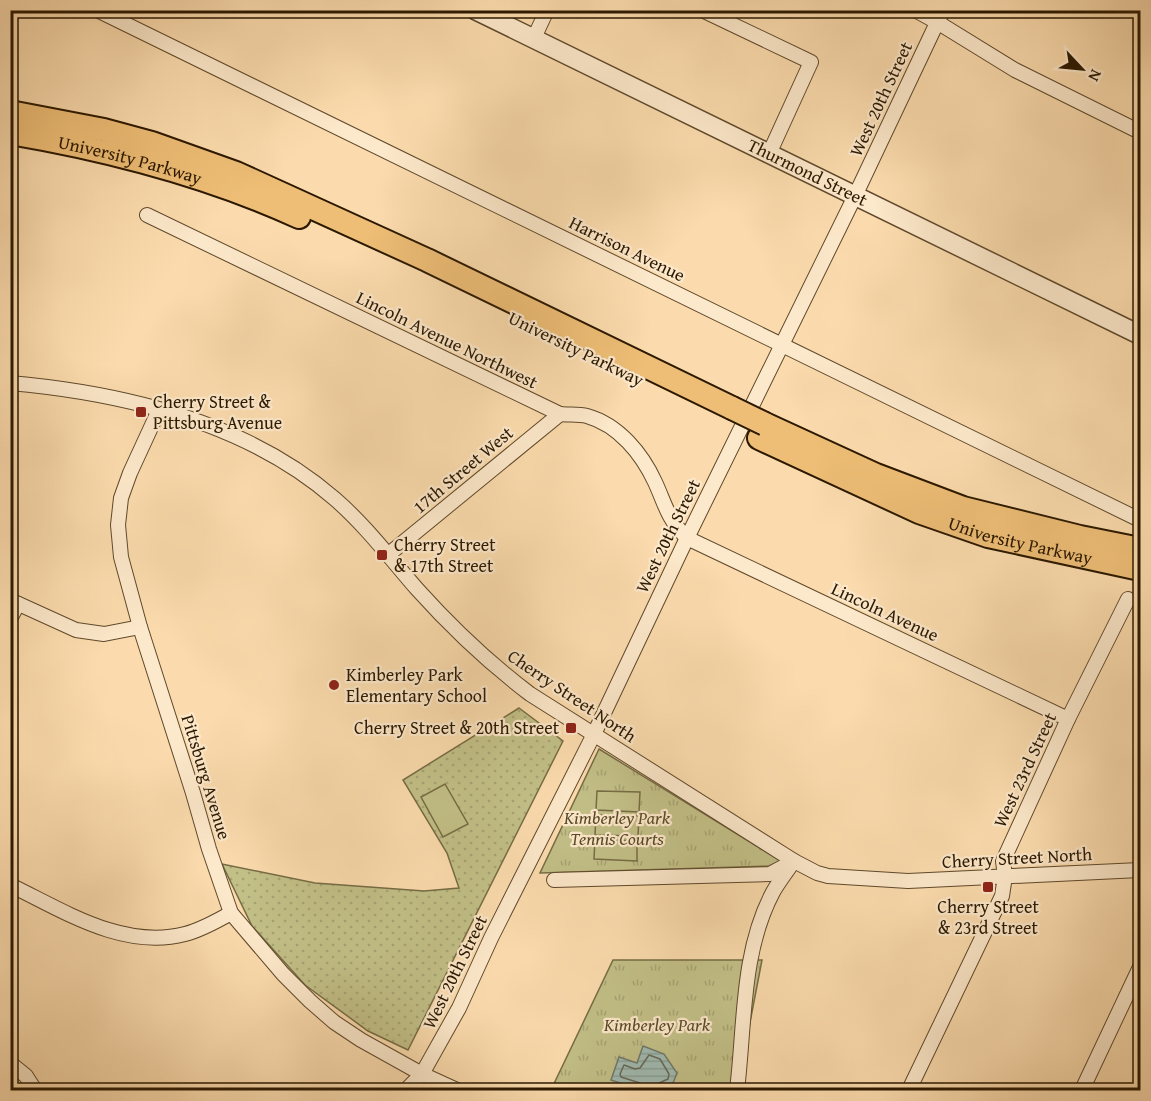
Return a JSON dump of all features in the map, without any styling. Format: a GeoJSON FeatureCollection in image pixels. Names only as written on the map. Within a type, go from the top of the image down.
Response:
{"type":"FeatureCollection","features":[{"type":"Feature","properties":{"kind":"main road","name":"University Parkway"},"geometry":{"type":"LineString","coordinates":[[10,112],[152,143],[236,173],[427,261],[729,415]]}},
{"type":"Feature","properties":{"kind":"main road","name":"University Parkway"},"geometry":{"type":"LineString","coordinates":[[10,133],[139,160],[185,173],[275,206],[729,415],[868,489],[939,519],[988,536],[1140,568]]}},
{"type":"Feature","properties":{"kind":"main road","name":"University Parkway"},"geometry":{"type":"LineString","coordinates":[[762,431],[963,508],[1080,537],[1140,549]]}},
{"type":"Feature","properties":{"kind":"street","name":"Harrison Avenue"},"geometry":{"type":"LineString","coordinates":[[97,10],[1140,520]]}},
{"type":"Feature","properties":{"kind":"street","name":"Thurmond Street"},"geometry":{"type":"LineString","coordinates":[[476,10],[1140,335]]}},
{"type":"Feature","properties":{"kind":"street"},"geometry":{"type":"LineString","coordinates":[[534,38],[547,10]]}},
{"type":"Feature","properties":{"kind":"street"},"geometry":{"type":"LineString","coordinates":[[702,10],[811,62],[769,154]]}},
{"type":"Feature","properties":{"kind":"street"},"geometry":{"type":"LineString","coordinates":[[915,10],[940,16],[1015,70],[1140,132]]}},
{"type":"Feature","properties":{"kind":"street","name":"West 20th Street"},"geometry":{"type":"LineString","coordinates":[[406,1090],[422,1074],[459,1008],[491,938],[594,734],[687,538],[855,196],[940,16]]}},
{"type":"Feature","properties":{"kind":"street","name":"Lincoln Avenue Northwest"},"geometry":{"type":"LineString","coordinates":[[147,215],[560,414],[586,416],[616,430],[628,441],[652,476],[668,516],[687,538]]}},
{"type":"Feature","properties":{"kind":"street","name":"Cherry Street North"},"geometry":{"type":"LineString","coordinates":[[10,383],[94,394],[159,410],[221,430],[293,468],[336,500],[390,554],[417,588],[466,640],[530,694],[794,861],[817,873],[844,878],[919,881],[1140,870]]}},
{"type":"Feature","properties":{"kind":"street","name":"Pittsburg Avenue"},"geometry":{"type":"LineString","coordinates":[[159,410],[130,473],[119,509],[121,557],[140,627],[231,913],[309,1001],[334,1022],[422,1074],[457,1090]]}},
{"type":"Feature","properties":{"kind":"street","name":"17th Street West"},"geometry":{"type":"LineString","coordinates":[[390,554],[560,414]]}},
{"type":"Feature","properties":{"kind":"street","name":"Lincoln Avenue"},"geometry":{"type":"LineString","coordinates":[[687,538],[1068,720]]}},
{"type":"Feature","properties":{"kind":"street","name":"West 23rd Street"},"geometry":{"type":"LineString","coordinates":[[909,1090],[1002,896],[1005,876],[1004,861],[1068,720],[1128,599]]}},
{"type":"Feature","properties":{"kind":"street"},"geometry":{"type":"LineString","coordinates":[[10,619],[14,602],[76,630],[104,634],[140,627]]}},
{"type":"Feature","properties":{"kind":"street"},"geometry":{"type":"LineString","coordinates":[[554,880],[770,874],[794,861]]}},
{"type":"Feature","properties":{"kind":"street"},"geometry":{"type":"LineString","coordinates":[[737,1090],[744,1005],[753,952],[763,916],[773,892],[794,861]]}},
{"type":"Feature","properties":{"kind":"street"},"geometry":{"type":"LineString","coordinates":[[10,885],[103,928],[134,937],[150,938],[187,934],[231,913]]}},
{"type":"Feature","properties":{"kind":"street"},"geometry":{"type":"LineString","coordinates":[[1082,1090],[1140,967]]}},
{"type":"Feature","properties":{"kind":"street"},"geometry":{"type":"LineString","coordinates":[[10,1063],[26,1076],[35,1090]]}},
{"type":"Feature","properties":{"kind":"green space"},"geometry":{"type":"Polygon","coordinates":[[[519,708],[563,741],[408,1050],[368,1031],[305,985],[252,926],[222,864],[315,883],[424,891],[459,888],[447,853],[403,780],[519,708]]]}},
{"type":"Feature","properties":{"kind":"green space","name":"Kimberley Park Tennis Courts"},"geometry":{"type":"Polygon","coordinates":[[[599,749],[781,861],[769,866],[540,873],[599,749]]]}},
{"type":"Feature","properties":{"kind":"green space"},"geometry":{"type":"Polygon","coordinates":[[[445,784],[468,824],[443,837],[421,797],[445,784]]]}},
{"type":"Feature","properties":{"kind":"green space"},"geometry":{"type":"Polygon","coordinates":[[[597,791],[640,792],[639,812],[596,810],[597,791]]]}},
{"type":"Feature","properties":{"kind":"green space","name":"Kimberley Park Tennis Courts"},"geometry":{"type":"Polygon","coordinates":[[[596,815],[639,816],[638,836],[595,835],[596,815]]]}},
{"type":"Feature","properties":{"kind":"green space"},"geometry":{"type":"Polygon","coordinates":[[[595,839],[637,841],[637,861],[594,859],[595,839]]]}},
{"type":"Feature","properties":{"kind":"green space","name":"Kimberley Park"},"geometry":{"type":"Polygon","coordinates":[[[613,960],[762,960],[737,1090],[551,1090],[613,960]]]}},
{"type":"Feature","properties":{"kind":"water"},"geometry":{"type":"Polygon","coordinates":[[[643,1046],[664,1054],[677,1073],[673,1083],[648,1090],[611,1080],[619,1057],[637,1063],[643,1046]]]}},
{"type":"Feature","properties":{"kind":"place","name":"Cherry Street & Pittsburg Avenue"},"geometry":{"type":"Point","coordinates":[141,412]}},
{"type":"Feature","properties":{"kind":"place","name":"Cherry Street & 17th Street"},"geometry":{"type":"Point","coordinates":[382,555]}},
{"type":"Feature","properties":{"kind":"place","name":"Kimberley Park Elementary School"},"geometry":{"type":"Point","coordinates":[334,685]}},
{"type":"Feature","properties":{"kind":"place","name":"Cherry Street & 20th Street"},"geometry":{"type":"Point","coordinates":[571,728]}},
{"type":"Feature","properties":{"kind":"place","name":"Cherry Street & 23rd Street"},"geometry":{"type":"Point","coordinates":[988,887]}}]}
